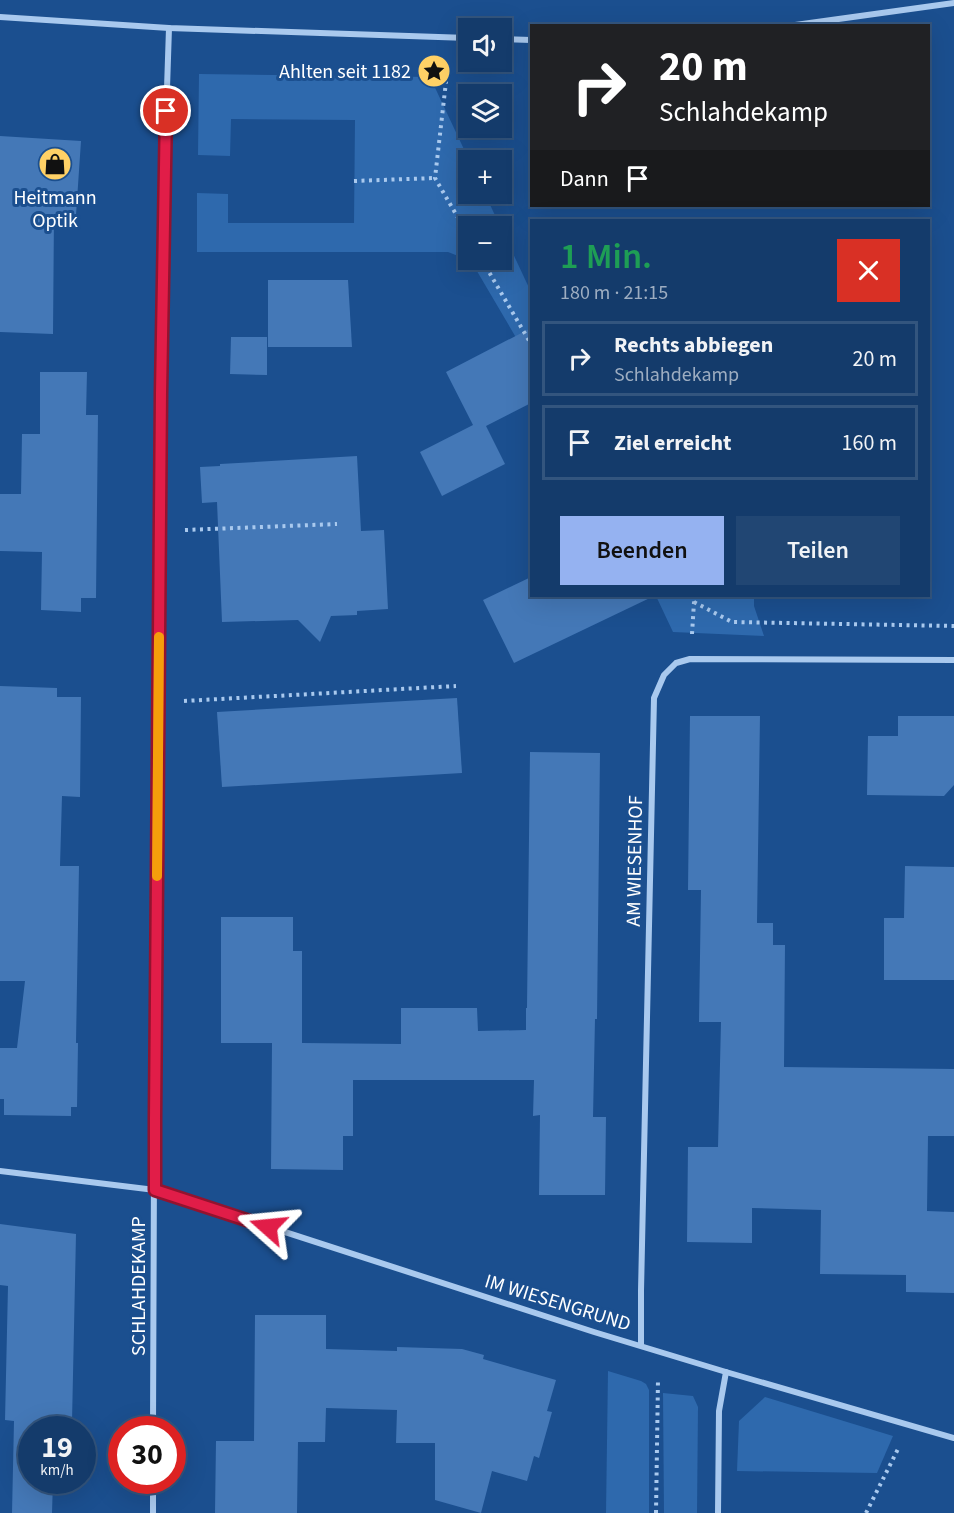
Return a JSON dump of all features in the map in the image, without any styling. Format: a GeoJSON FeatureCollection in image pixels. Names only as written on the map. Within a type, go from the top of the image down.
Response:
{"type":"FeatureCollection","features":[{"type":"Feature","properties":{"kind":"street"},"geometry":{"type":"LineString","coordinates":[[802,24],[954,3]]}},
{"type":"Feature","properties":{"kind":"street"},"geometry":{"type":"LineString","coordinates":[[0,17],[168,28],[458,38]]}},
{"type":"Feature","properties":{"kind":"street","name":"SCHLAHDEKAMP"},"geometry":{"type":"LineString","coordinates":[[153,1416],[160,531],[168,28]]}},
{"type":"Feature","properties":{"kind":"street"},"geometry":{"type":"LineString","coordinates":[[512,39],[530,40]]}},
{"type":"Feature","properties":{"kind":"street"},"geometry":{"type":"LineString","coordinates":[[690,659],[954,660]]}},
{"type":"Feature","properties":{"kind":"street","name":"AM WIESENHOF"},"geometry":{"type":"LineString","coordinates":[[641,1346],[654,698],[664,675],[676,663],[690,659]]}},
{"type":"Feature","properties":{"kind":"street","name":"IM WIESENGRUND"},"geometry":{"type":"LineString","coordinates":[[0,1171],[155,1190],[594,1332],[954,1438]]}},
{"type":"Feature","properties":{"kind":"street"},"geometry":{"type":"LineString","coordinates":[[718,1513],[719,1411],[726,1372]]}},
{"type":"Feature","properties":{"kind":"street"},"geometry":{"type":"LineString","coordinates":[[153,1494],[153,1513]]}},
{"type":"Feature","properties":{"kind":"path"},"geometry":{"type":"LineString","coordinates":[[447,73],[435,178],[458,218]]}},
{"type":"Feature","properties":{"kind":"path"},"geometry":{"type":"LineString","coordinates":[[354,181],[435,178]]}},
{"type":"Feature","properties":{"kind":"path"},"geometry":{"type":"LineString","coordinates":[[488,270],[530,342]]}},
{"type":"Feature","properties":{"kind":"path"},"geometry":{"type":"LineString","coordinates":[[160,531],[337,524]]}},
{"type":"Feature","properties":{"kind":"path"},"geometry":{"type":"LineString","coordinates":[[690,659],[693,597]]}},
{"type":"Feature","properties":{"kind":"path"},"geometry":{"type":"LineString","coordinates":[[694,602],[732,622],[954,626]]}},
{"type":"Feature","properties":{"kind":"path"},"geometry":{"type":"LineString","coordinates":[[159,703],[456,686]]}},
{"type":"Feature","properties":{"kind":"path"},"geometry":{"type":"LineString","coordinates":[[656,1513],[658,1372]]}},
{"type":"Feature","properties":{"kind":"path"},"geometry":{"type":"LineString","coordinates":[[866,1513],[910,1425]]}},
{"type":"Feature","properties":{"kind":"shaded area"},"geometry":{"type":"Polygon","coordinates":[[[199,74],[430,77],[464,150],[458,150],[458,204],[490,204],[495,216],[458,216],[458,256],[448,252],[197,252],[197,193],[228,194],[228,223],[354,223],[355,120],[231,119],[230,156],[198,155],[199,74]]]}},
{"type":"Feature","properties":{"kind":"shaded area"},"geometry":{"type":"Polygon","coordinates":[[[512,251],[530,290],[530,361],[476,270],[512,270],[512,251]]]}},
{"type":"Feature","properties":{"kind":"shaded area"},"geometry":{"type":"Polygon","coordinates":[[[656,597],[754,597],[754,606],[764,636],[673,632],[656,597]]]}},
{"type":"Feature","properties":{"kind":"shaded area"},"geometry":{"type":"Polygon","coordinates":[[[608,1371],[641,1381],[649,1390],[649,1513],[606,1513],[608,1371]]]}},
{"type":"Feature","properties":{"kind":"shaded area"},"geometry":{"type":"Polygon","coordinates":[[[663,1393],[693,1396],[698,1407],[697,1513],[664,1513],[663,1393]]]}},
{"type":"Feature","properties":{"kind":"shaded area"},"geometry":{"type":"Polygon","coordinates":[[[765,1397],[893,1436],[877,1473],[737,1471],[739,1421],[765,1397]]]}},
{"type":"Feature","properties":{"kind":"building"},"geometry":{"type":"Polygon","coordinates":[[[0,136],[81,141],[76,215],[54,214],[53,334],[0,332],[0,136]]]}},
{"type":"Feature","properties":{"kind":"building"},"geometry":{"type":"Polygon","coordinates":[[[268,280],[348,280],[352,347],[268,347],[268,280]]]}},
{"type":"Feature","properties":{"kind":"building"},"geometry":{"type":"Polygon","coordinates":[[[530,329],[530,404],[486,426],[505,464],[442,496],[420,452],[473,425],[446,372],[530,329]]]}},
{"type":"Feature","properties":{"kind":"building"},"geometry":{"type":"Polygon","coordinates":[[[231,337],[267,337],[267,375],[230,374],[231,337]]]}},
{"type":"Feature","properties":{"kind":"building"},"geometry":{"type":"Polygon","coordinates":[[[40,372],[87,372],[86,415],[98,415],[96,598],[81,598],[81,612],[41,610],[42,552],[0,551],[0,494],[21,494],[22,434],[40,434],[40,372]]]}},
{"type":"Feature","properties":{"kind":"building"},"geometry":{"type":"Polygon","coordinates":[[[357,456],[361,531],[384,530],[388,609],[357,611],[357,615],[331,616],[320,642],[298,620],[222,622],[217,502],[202,503],[200,467],[357,456]]]}},
{"type":"Feature","properties":{"kind":"building"},"geometry":{"type":"Polygon","coordinates":[[[530,577],[530,597],[652,597],[514,663],[483,600],[530,577]]]}},
{"type":"Feature","properties":{"kind":"building"},"geometry":{"type":"Polygon","coordinates":[[[0,686],[57,688],[57,697],[81,697],[80,797],[62,796],[60,866],[79,866],[77,1107],[71,1107],[71,1116],[4,1115],[4,1099],[0,1099],[0,1048],[17,1048],[25,981],[0,981],[0,686]]]}},
{"type":"Feature","properties":{"kind":"building"},"geometry":{"type":"Polygon","coordinates":[[[457,698],[462,773],[222,787],[217,712],[457,698]]]}},
{"type":"Feature","properties":{"kind":"building"},"geometry":{"type":"Polygon","coordinates":[[[690,716],[760,716],[757,923],[773,923],[773,945],[785,945],[784,1067],[954,1069],[954,1136],[928,1136],[927,1211],[954,1212],[954,1293],[906,1292],[906,1275],[820,1274],[821,1210],[752,1208],[752,1243],[687,1242],[688,1147],[718,1147],[721,1022],[699,1022],[701,890],[688,890],[690,716]]]}},
{"type":"Feature","properties":{"kind":"building"},"geometry":{"type":"Polygon","coordinates":[[[898,716],[954,716],[954,785],[944,796],[867,795],[868,736],[898,736],[898,716]]]}},
{"type":"Feature","properties":{"kind":"building"},"geometry":{"type":"Polygon","coordinates":[[[530,752],[600,753],[597,1019],[595,1019],[593,1117],[606,1117],[605,1195],[539,1195],[540,1115],[533,1116],[534,1080],[353,1080],[353,1136],[343,1136],[343,1170],[271,1169],[272,1043],[221,1043],[221,917],[293,917],[293,951],[302,951],[302,1043],[401,1044],[401,1008],[477,1008],[478,1031],[526,1030],[530,752]]]}},
{"type":"Feature","properties":{"kind":"building"},"geometry":{"type":"Polygon","coordinates":[[[905,866],[954,867],[954,980],[884,980],[884,918],[904,918],[905,866]]]}},
{"type":"Feature","properties":{"kind":"building"},"geometry":{"type":"Polygon","coordinates":[[[0,1224],[76,1234],[72,1416],[18,1416],[18,1494],[53,1494],[52,1513],[12,1513],[14,1421],[5,1420],[8,1286],[0,1285],[0,1224]]]}},
{"type":"Feature","properties":{"kind":"building"},"geometry":{"type":"Polygon","coordinates":[[[255,1315],[326,1315],[326,1349],[397,1351],[397,1347],[462,1349],[484,1355],[483,1359],[556,1380],[547,1411],[552,1412],[539,1458],[534,1456],[527,1481],[492,1471],[481,1513],[435,1500],[435,1443],[396,1443],[397,1410],[326,1408],[325,1442],[298,1442],[297,1513],[215,1513],[216,1441],[254,1441],[255,1315]]]}},
{"type":"Feature","properties":{"kind":"slow traffic"},"geometry":{"type":"LineString","coordinates":[[157,876],[159,637]]}},
{"type":"Feature","properties":{"kind":"place","name":"Ahlten seit 1182"},"geometry":{"type":"Point","coordinates":[434,71]}},
{"type":"Feature","properties":{"kind":"place","name":"Heitmann Optik"},"geometry":{"type":"Point","coordinates":[55,164]}},
{"type":"Feature","properties":{"kind":"route"},"geometry":{"type":"LineString","coordinates":[[166,111],[161,393],[155,1190],[268,1227]]}}]}
